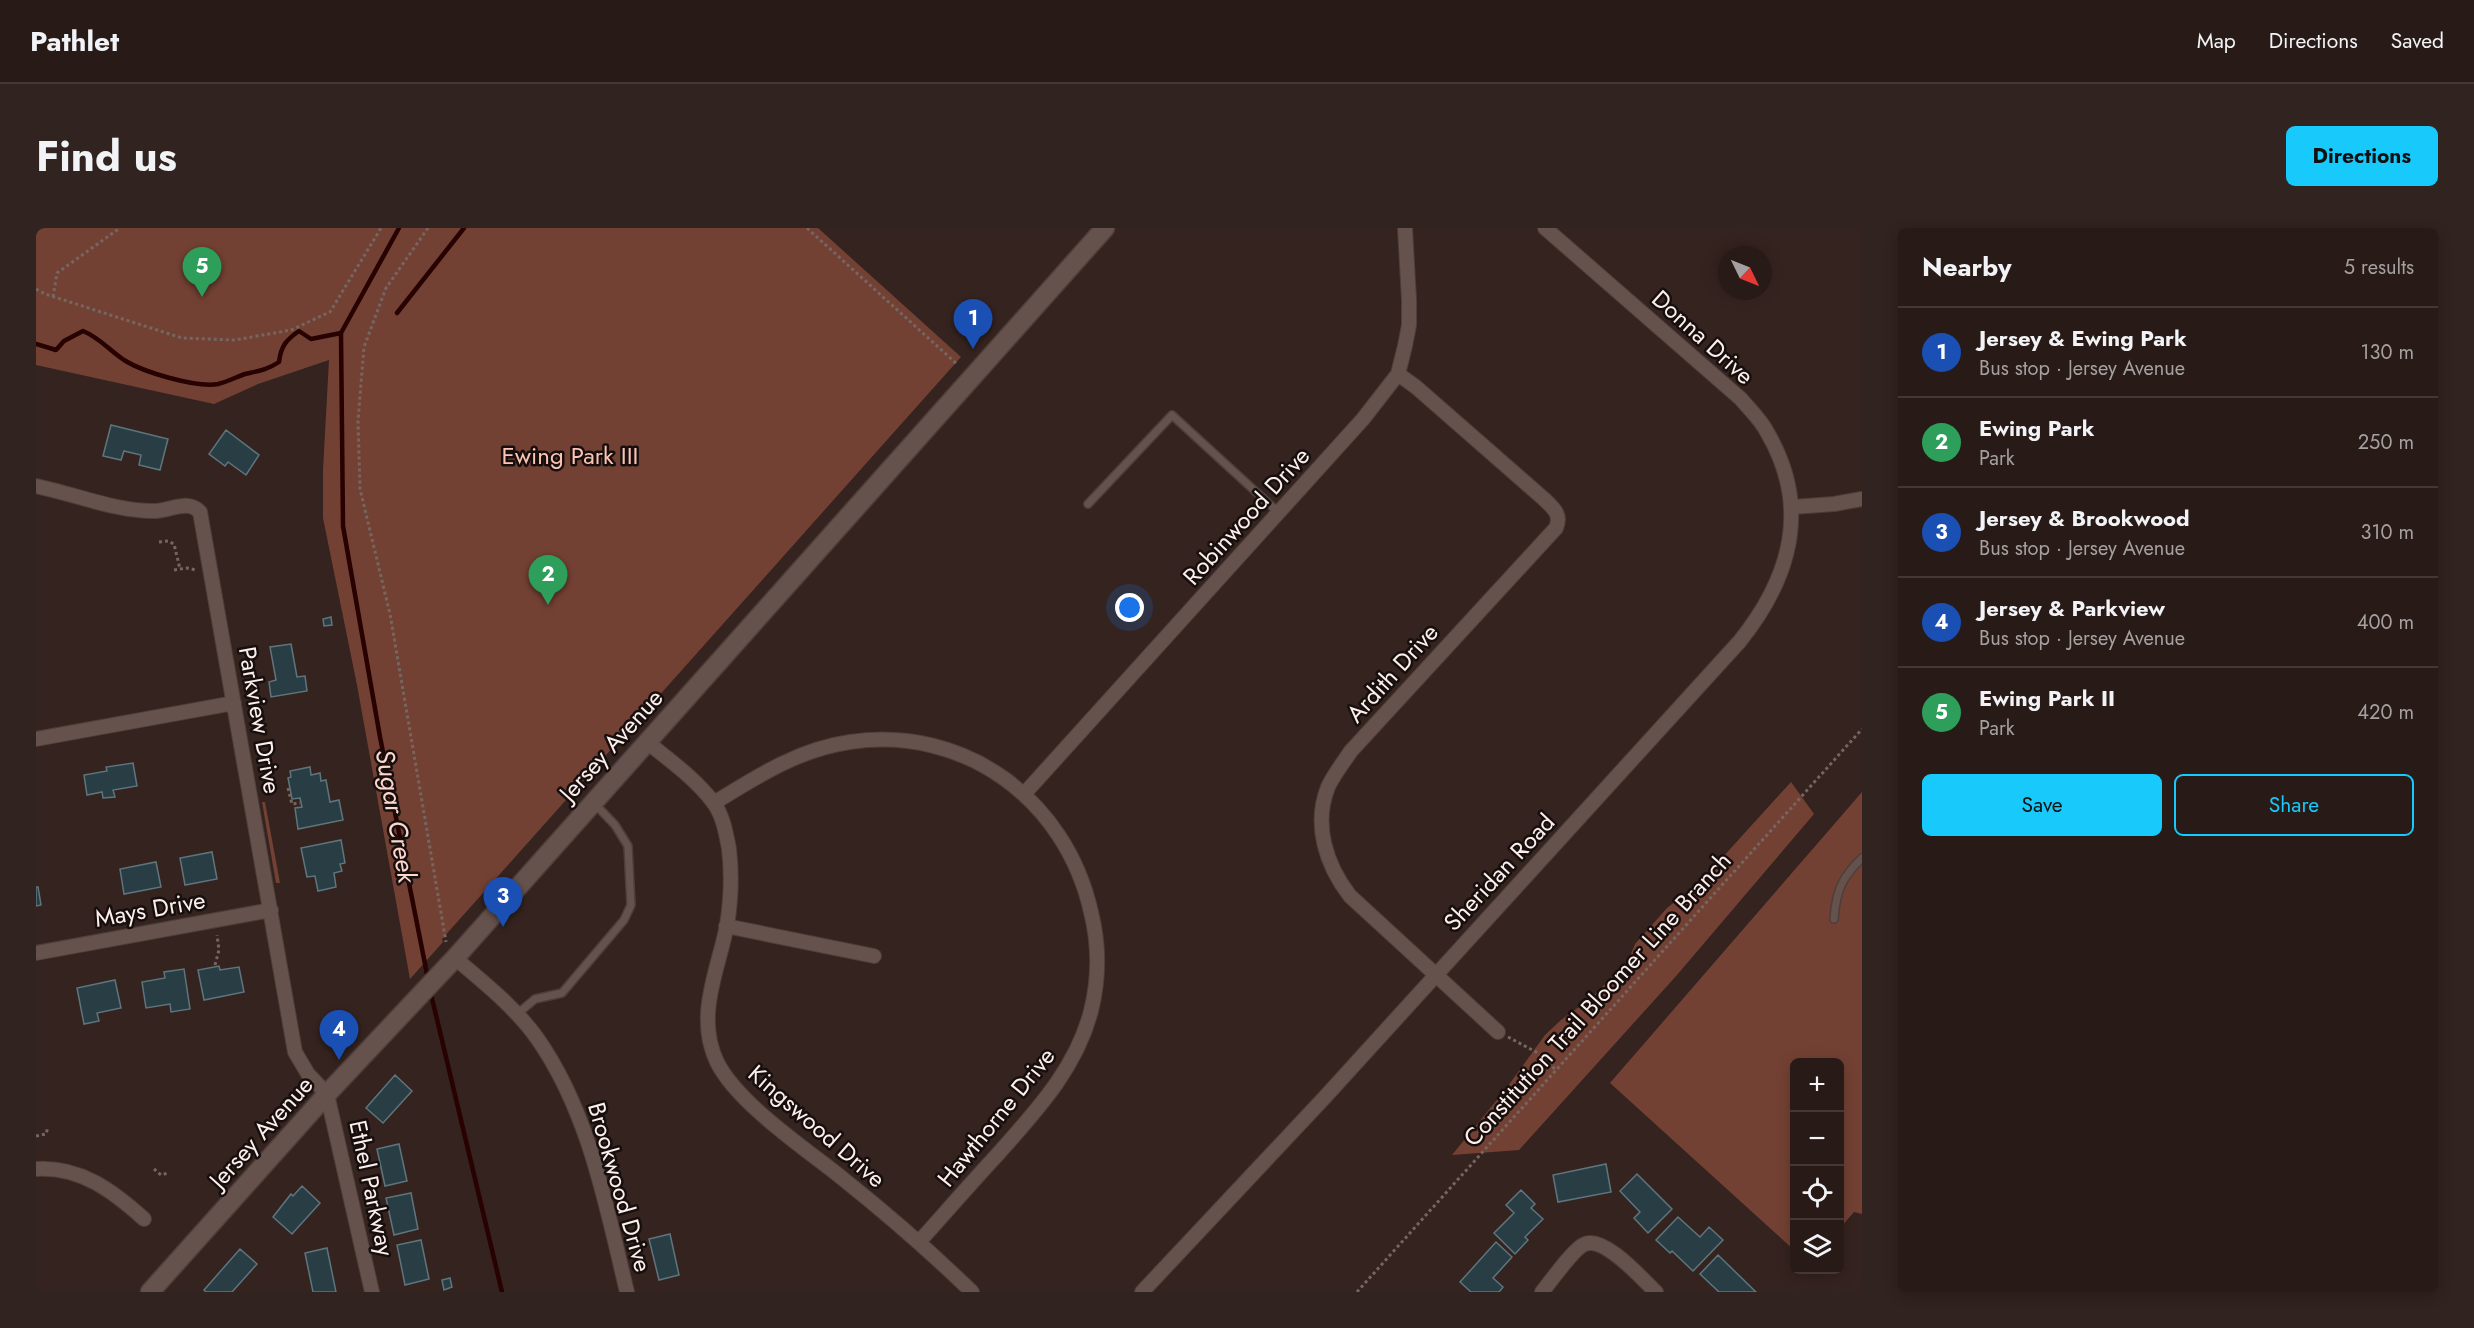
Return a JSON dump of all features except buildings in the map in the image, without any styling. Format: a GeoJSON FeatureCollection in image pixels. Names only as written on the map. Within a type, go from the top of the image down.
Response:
{"type":"FeatureCollection","features":[{"type":"Feature","properties":{"kind":"street","name":"Jersey Avenue"},"geometry":{"type":"LineString","coordinates":[[150,1292],[327,1094],[403,1014],[449,955],[592,802],[1105,228]]}},
{"type":"Feature","properties":{"kind":"street","name":"Robinwood Drive"},"geometry":{"type":"LineString","coordinates":[[1025,793],[1371,410],[1398,375],[1409,325],[1405,228]]}},
{"type":"Feature","properties":{"kind":"street","name":"Donna Drive"},"geometry":{"type":"LineString","coordinates":[[1545,228],[1742,399],[1767,431],[1778,456],[1793,507]]}},
{"type":"Feature","properties":{"kind":"street","name":"Ardith Drive"},"geometry":{"type":"LineString","coordinates":[[1398,375],[1416,387],[1544,499],[1558,516],[1556,528],[1351,751],[1333,776],[1325,799],[1323,840],[1327,857],[1350,896],[1497,1032]]}},
{"type":"Feature","properties":{"kind":"street","name":"Parkview Drive"},"geometry":{"type":"LineString","coordinates":[[36,486],[145,510],[156,511],[188,505],[195,506],[200,512],[295,1052],[308,1074],[327,1094]]}},
{"type":"Feature","properties":{"kind":"street"},"geometry":{"type":"LineString","coordinates":[[1793,507],[1862,499]]}},
{"type":"Feature","properties":{"kind":"street","name":"Sheridan Road"},"geometry":{"type":"LineString","coordinates":[[1142,1292],[1733,650],[1756,621],[1780,578],[1787,551],[1793,507]]}},
{"type":"Feature","properties":{"kind":"street"},"geometry":{"type":"LineString","coordinates":[[36,738],[234,703]]}},
{"type":"Feature","properties":{"kind":"street","name":"Kingswood Drive"},"geometry":{"type":"LineString","coordinates":[[646,741],[680,769],[714,803],[723,821],[731,868],[726,926],[707,1008],[708,1041],[717,1063],[738,1090],[764,1115],[919,1242],[972,1292]]}},
{"type":"Feature","properties":{"kind":"street","name":"Hawthorne Drive"},"geometry":{"type":"LineString","coordinates":[[714,803],[799,755],[848,742],[914,741],[957,754],[996,773],[1025,793],[1065,841],[1081,874],[1096,933],[1097,954],[1095,996],[1077,1050],[1057,1084],[919,1242]]}},
{"type":"Feature","properties":{"kind":"street","name":"Mays Drive"},"geometry":{"type":"LineString","coordinates":[[36,953],[271,910]]}},
{"type":"Feature","properties":{"kind":"street"},"geometry":{"type":"LineString","coordinates":[[726,926],[874,956]]}},
{"type":"Feature","properties":{"kind":"street","name":"Brookwood Drive"},"geometry":{"type":"LineString","coordinates":[[449,955],[536,1036],[560,1073],[580,1120],[596,1171],[627,1292]]}},
{"type":"Feature","properties":{"kind":"street","name":"Ethel Parkway"},"geometry":{"type":"LineString","coordinates":[[327,1094],[372,1292]]}},
{"type":"Feature","properties":{"kind":"street"},"geometry":{"type":"LineString","coordinates":[[36,1169],[66,1170],[89,1179],[111,1192],[144,1219]]}},
{"type":"Feature","properties":{"kind":"street"},"geometry":{"type":"LineString","coordinates":[[1542,1292],[1576,1251],[1584,1244],[1593,1243],[1602,1245],[1614,1253],[1656,1292]]}},
{"type":"Feature","properties":{"kind":"lane"},"geometry":{"type":"LineString","coordinates":[[1088,504],[1172,415],[1279,513]]}},
{"type":"Feature","properties":{"kind":"lane"},"geometry":{"type":"LineString","coordinates":[[516,1015],[535,999],[562,993],[624,920],[631,905],[628,846],[615,825],[592,802]]}},
{"type":"Feature","properties":{"kind":"lane"},"geometry":{"type":"LineString","coordinates":[[1833,919],[1839,889],[1845,874],[1862,858]]}},
{"type":"Feature","properties":{"kind":"path"},"geometry":{"type":"LineString","coordinates":[[53,297],[57,273],[120,228]]}},
{"type":"Feature","properties":{"kind":"path"},"geometry":{"type":"LineString","coordinates":[[36,289],[53,297],[182,338],[235,340],[291,330],[330,312],[381,228]]}},
{"type":"Feature","properties":{"kind":"path"},"geometry":{"type":"LineString","coordinates":[[428,228],[386,288],[364,347],[358,422],[360,489],[390,614],[449,955]]}},
{"type":"Feature","properties":{"kind":"path"},"geometry":{"type":"LineString","coordinates":[[807,228],[958,364]]}},
{"type":"Feature","properties":{"kind":"path"},"geometry":{"type":"LineString","coordinates":[[159,542],[168,541],[174,544],[180,569]]}},
{"type":"Feature","properties":{"kind":"path"},"geometry":{"type":"LineString","coordinates":[[174,570],[210,569]]}},
{"type":"Feature","properties":{"kind":"path","name":"Constitution Trail Bloomer Line Branch"},"geometry":{"type":"LineString","coordinates":[[1357,1292],[1862,729]]}},
{"type":"Feature","properties":{"kind":"path"},"geometry":{"type":"LineString","coordinates":[[288,788],[292,804],[300,802]]}},
{"type":"Feature","properties":{"kind":"path"},"geometry":{"type":"LineString","coordinates":[[214,921],[219,945],[215,965]]}},
{"type":"Feature","properties":{"kind":"path"},"geometry":{"type":"LineString","coordinates":[[1497,1032],[1538,1053],[1556,1070]]}},
{"type":"Feature","properties":{"kind":"path"},"geometry":{"type":"LineString","coordinates":[[36,1136],[46,1134],[48,1126]]}},
{"type":"Feature","properties":{"kind":"path"},"geometry":{"type":"LineString","coordinates":[[154,1169],[161,1175],[168,1173]]}},
{"type":"Feature","properties":{"kind":"green space","name":"Ewing Park III"},"geometry":{"type":"Polygon","coordinates":[[[36,228],[818,228],[961,357],[442,939],[443,942],[410,979],[357,685],[323,518],[323,470],[329,360],[258,384],[214,404],[36,365],[36,228]]]}},
{"type":"Feature","properties":{"kind":"green space"},"geometry":{"type":"Polygon","coordinates":[[[1791,782],[1814,814],[1677,975],[1519,1150],[1452,1155],[1505,1090],[1545,1035],[1590,999],[1628,961],[1635,944],[1667,908],[1702,880],[1791,782]]]}},
{"type":"Feature","properties":{"kind":"green space"},"geometry":{"type":"Polygon","coordinates":[[[1862,792],[1862,1214],[1854,1212],[1844,1223],[1844,1058],[1790,1058],[1790,1246],[1610,1083],[1862,792]]]}},
{"type":"Feature","properties":{"kind":"green space"},"geometry":{"type":"Polygon","coordinates":[[[262,802],[265,802],[280,883],[276,883],[262,802]]]}},
{"type":"Feature","properties":{"kind":"waterway","name":"Sugar Creek"},"geometry":{"type":"LineString","coordinates":[[399,228],[341,333],[343,526],[380,737],[428,979]]}},
{"type":"Feature","properties":{"kind":"waterway"},"geometry":{"type":"LineString","coordinates":[[397,313],[464,228]]}},
{"type":"Feature","properties":{"kind":"waterway","name":"Sugar Creek"},"geometry":{"type":"LineString","coordinates":[[36,344],[56,350],[64,341],[83,331],[133,365],[170,378],[208,385],[218,384],[275,365],[279,362],[285,344],[299,331],[311,339],[341,333]]}},
{"type":"Feature","properties":{"kind":"waterway","name":"Sugar Creek"},"geometry":{"type":"LineString","coordinates":[[430,990],[502,1292]]}},
{"type":"Feature","properties":{"kind":"place","name":"Ewing Park II"},"geometry":{"type":"Point","coordinates":[202,297]}},
{"type":"Feature","properties":{"kind":"place","name":"Jersey & Ewing Park"},"geometry":{"type":"Point","coordinates":[973,349]}},
{"type":"Feature","properties":{"kind":"place","name":"Ewing Park"},"geometry":{"type":"Point","coordinates":[548,605]}},
{"type":"Feature","properties":{"kind":"place","name":"Jersey & Brookwood"},"geometry":{"type":"Point","coordinates":[503,927]}},
{"type":"Feature","properties":{"kind":"place","name":"Jersey & Parkview"},"geometry":{"type":"Point","coordinates":[339,1060]}}]}
